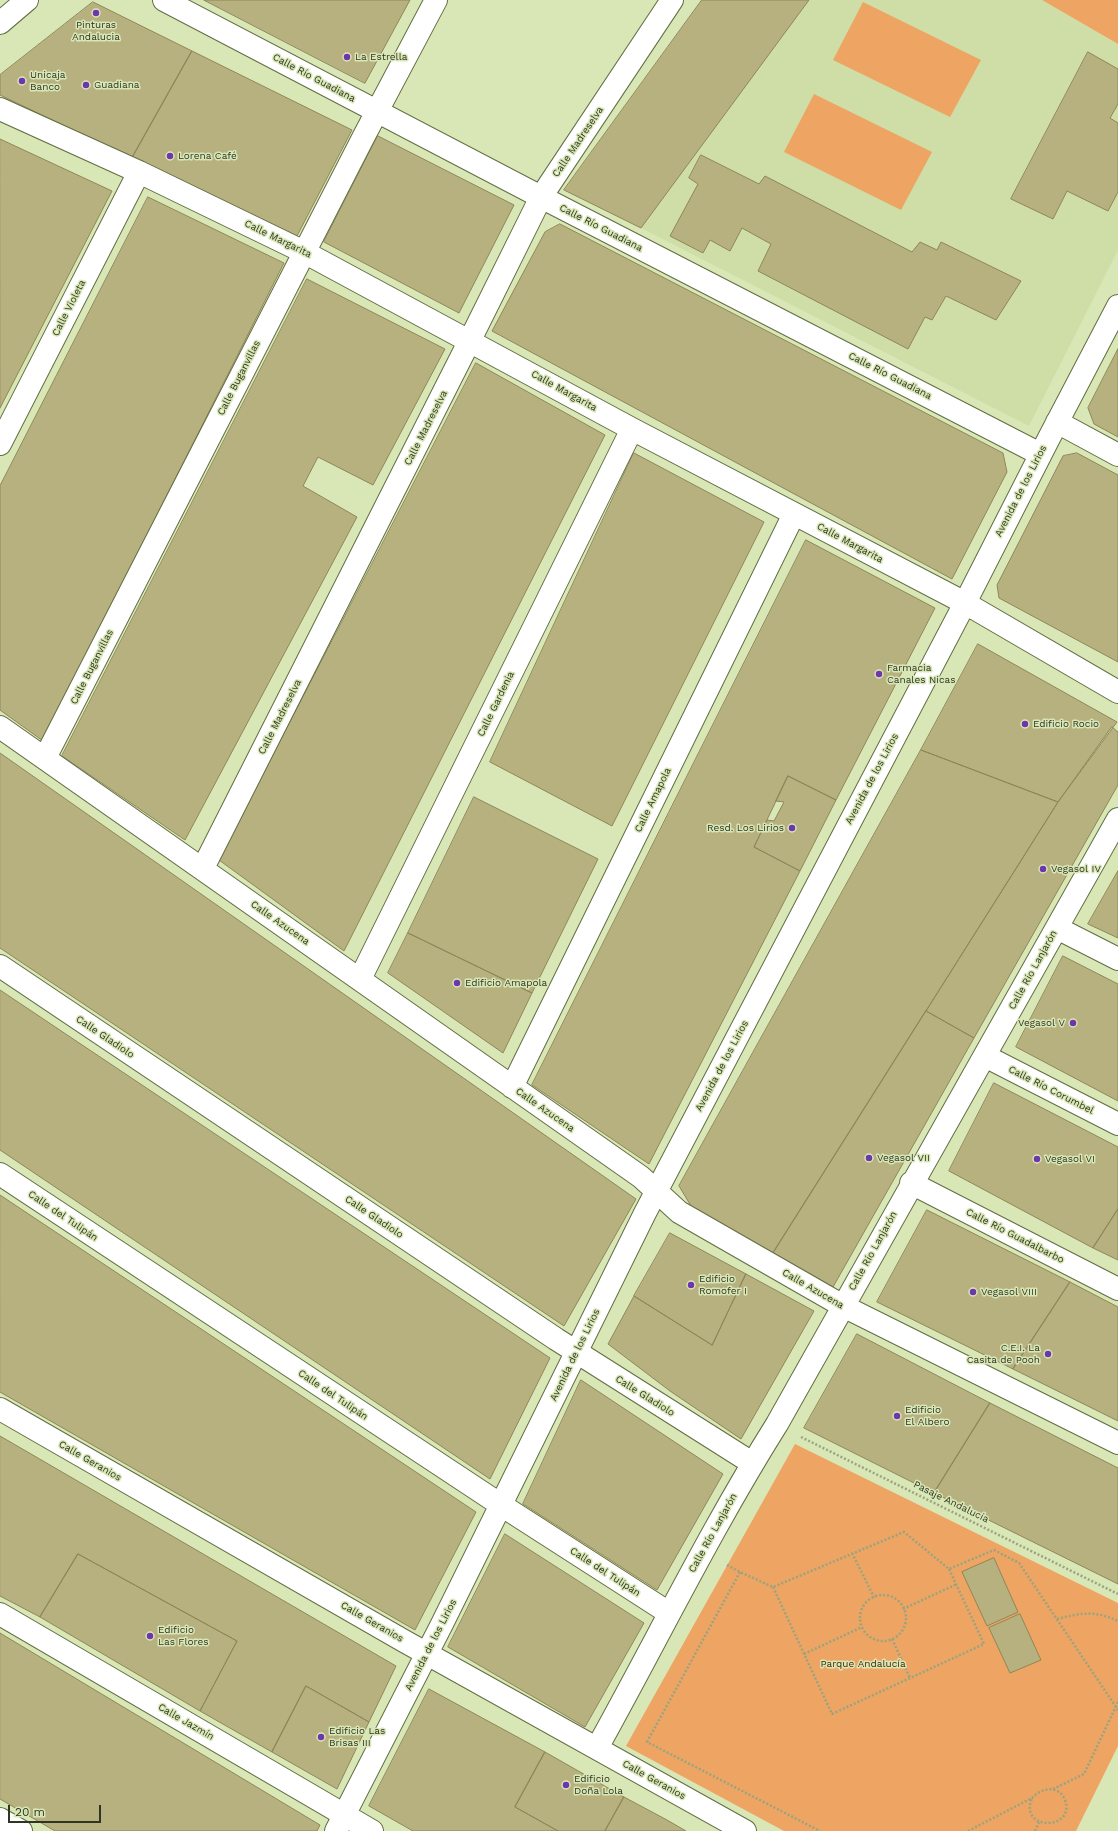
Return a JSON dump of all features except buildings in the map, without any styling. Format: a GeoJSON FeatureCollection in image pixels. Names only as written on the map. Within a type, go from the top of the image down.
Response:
{"type":"FeatureCollection","features":[{"type":"Feature","properties":{"kind":"street"},"geometry":{"type":"LineString","coordinates":[[0,23],[27,0]]}},
{"type":"Feature","properties":{"kind":"street","name":"Calle Río Guadiana"},"geometry":{"type":"LineString","coordinates":[[164,0],[541,197],[1040,454]]}},
{"type":"Feature","properties":{"kind":"street","name":"Calle Buganvillas"},"geometry":{"type":"LineString","coordinates":[[46,758],[376,111],[436,0]]}},
{"type":"Feature","properties":{"kind":"street","name":"Calle Madreselva"},"geometry":{"type":"LineString","coordinates":[[203,868],[541,197],[672,0]]}},
{"type":"Feature","properties":{"kind":"street","name":"Calle Margarita"},"geometry":{"type":"LineString","coordinates":[[0,110],[139,172],[304,252],[470,340],[632,429],[965,603],[1118,692]]}},
{"type":"Feature","properties":{"kind":"street","name":"Calle Violeta"},"geometry":{"type":"LineString","coordinates":[[0,444],[139,172]]}},
{"type":"Feature","properties":{"kind":"street","name":"Avenida de los Lirios"},"geometry":{"type":"LineString","coordinates":[[340,1823],[501,1505],[656,1191],[965,603],[1040,454],[1118,306]]}},
{"type":"Feature","properties":{"kind":"street"},"geometry":{"type":"LineString","coordinates":[[1057,422],[1118,455]]}},
{"type":"Feature","properties":{"kind":"street","name":"Calle Gardenia"},"geometry":{"type":"LineString","coordinates":[[360,979],[632,429]]}},
{"type":"Feature","properties":{"kind":"street","name":"Calle Amapola"},"geometry":{"type":"LineString","coordinates":[[512,1087],[794,514]]}},
{"type":"Feature","properties":{"kind":"street","name":"Calle Azucena"},"geometry":{"type":"LineString","coordinates":[[0,727],[203,868],[641,1177],[679,1212],[843,1306],[1118,1443]]}},
{"type":"Feature","properties":{"kind":"street","name":"Calle Río Lanjarón"},"geometry":{"type":"LineString","coordinates":[[596,1748],[752,1463],[777,1424],[911,1183],[985,1056],[1118,819]]}},
{"type":"Feature","properties":{"kind":"street"},"geometry":{"type":"LineString","coordinates":[[1057,928],[1118,959]]}},
{"type":"Feature","properties":{"kind":"street","name":"Calle Gladiolo"},"geometry":{"type":"LineString","coordinates":[[0,966],[577,1352],[752,1463]]}},
{"type":"Feature","properties":{"kind":"street","name":"Calle Río Corumbel"},"geometry":{"type":"LineString","coordinates":[[985,1056],[1118,1124]]}},
{"type":"Feature","properties":{"kind":"street","name":"Calle del Tulipán"},"geometry":{"type":"LineString","coordinates":[[0,1174],[501,1505],[669,1613]]}},
{"type":"Feature","properties":{"kind":"street","name":"Calle Río Guadalbarbo"},"geometry":{"type":"LineString","coordinates":[[911,1183],[1118,1289]]}},
{"type":"Feature","properties":{"kind":"street","name":"Calle Geranios"},"geometry":{"type":"LineString","coordinates":[[0,1409],[427,1653],[745,1831]]}},
{"type":"Feature","properties":{"kind":"street","name":"Calle Jazmín"},"geometry":{"type":"LineString","coordinates":[[0,1614],[340,1823],[372,1831]]}},
{"type":"Feature","properties":{"kind":"street"},"geometry":{"type":"LineString","coordinates":[[0,1819],[20,1831]]}},
{"type":"Feature","properties":{"kind":"path","name":"Pasaje Andalucía"},"geometry":{"type":"LineString","coordinates":[[777,1424],[1118,1594]]}},
{"type":"Feature","properties":{"kind":"path"},"geometry":{"type":"LineString","coordinates":[[727,1564],[740,1572],[773,1587],[832,1714],[984,1644],[949,1569],[904,1532],[773,1587]]}},
{"type":"Feature","properties":{"kind":"path"},"geometry":{"type":"LineString","coordinates":[[949,1569],[994,1550],[1019,1563],[1118,1710]]}},
{"type":"Feature","properties":{"kind":"path"},"geometry":{"type":"LineString","coordinates":[[852,1553],[874,1597]]}},
{"type":"Feature","properties":{"kind":"path"},"geometry":{"type":"LineString","coordinates":[[740,1572],[648,1742],[820,1831]]}},
{"type":"Feature","properties":{"kind":"path"},"geometry":{"type":"LineString","coordinates":[[903,1609],[956,1584]]}},
{"type":"Feature","properties":{"kind":"path"},"geometry":{"type":"LineString","coordinates":[[882,1595],[890,1596],[896,1600],[903,1609],[906,1621],[903,1629],[892,1639],[885,1641],[871,1638],[862,1627],[860,1620],[863,1606],[874,1597],[882,1595]]}},
{"type":"Feature","properties":{"kind":"path"},"geometry":{"type":"LineString","coordinates":[[1057,1619],[1080,1613],[1099,1613],[1118,1621]]}},
{"type":"Feature","properties":{"kind":"path"},"geometry":{"type":"LineString","coordinates":[[804,1654],[862,1627]]}},
{"type":"Feature","properties":{"kind":"path"},"geometry":{"type":"LineString","coordinates":[[892,1639],[910,1678]]}},
{"type":"Feature","properties":{"kind":"path"},"geometry":{"type":"LineString","coordinates":[[968,1831],[974,1830],[1032,1798],[1040,1790],[1053,1789],[1084,1774],[1118,1702]]}},
{"type":"Feature","properties":{"kind":"path"},"geometry":{"type":"LineString","coordinates":[[1032,1798],[1030,1809],[1035,1819],[1045,1824],[1055,1823],[1064,1814],[1066,1802],[1058,1792],[1053,1789]]}},
{"type":"Feature","properties":{"kind":"path"},"geometry":{"type":"LineString","coordinates":[[1034,1831],[1039,1822]]}},
{"type":"Feature","properties":{"kind":"shaded area"},"geometry":{"type":"Polygon","coordinates":[[[809,0],[1042,0],[1118,44],[1118,250],[1029,426],[641,228],[809,0]]]}},
{"type":"Feature","properties":{"kind":"green space"},"geometry":{"type":"Polygon","coordinates":[[[1042,0],[1118,0],[1118,44],[1042,0]]]}},
{"type":"Feature","properties":{"kind":"green space"},"geometry":{"type":"Polygon","coordinates":[[[863,2],[981,60],[950,117],[833,60],[863,2]]]}},
{"type":"Feature","properties":{"kind":"green space"},"geometry":{"type":"Polygon","coordinates":[[[814,94],[932,152],[901,210],[784,152],[814,94]]]}},
{"type":"Feature","properties":{"kind":"green space","name":"Parque Andalucía"},"geometry":{"type":"Polygon","coordinates":[[[795,1444],[1118,1603],[1118,1746],[1076,1831],[784,1831],[626,1746],[795,1444]]]}},
{"type":"Feature","properties":{"kind":"place","name":"Pinturas Andalucia"},"geometry":{"type":"Point","coordinates":[96,13]}},
{"type":"Feature","properties":{"kind":"place","name":"La Estrella"},"geometry":{"type":"Point","coordinates":[347,57]}},
{"type":"Feature","properties":{"kind":"place","name":"Unicaja Banco"},"geometry":{"type":"Point","coordinates":[22,81]}},
{"type":"Feature","properties":{"kind":"place","name":"Guadiana"},"geometry":{"type":"Point","coordinates":[86,85]}},
{"type":"Feature","properties":{"kind":"place","name":"Lorena Café"},"geometry":{"type":"Point","coordinates":[170,156]}},
{"type":"Feature","properties":{"kind":"place","name":"Farmacia Canales Nicas"},"geometry":{"type":"Point","coordinates":[879,674]}},
{"type":"Feature","properties":{"kind":"place","name":"Edificio Rocio"},"geometry":{"type":"Point","coordinates":[1025,724]}},
{"type":"Feature","properties":{"kind":"place","name":"Resd. Los Lirios"},"geometry":{"type":"Point","coordinates":[792,828]}},
{"type":"Feature","properties":{"kind":"place","name":"Vegasol IV"},"geometry":{"type":"Point","coordinates":[1043,869]}},
{"type":"Feature","properties":{"kind":"place","name":"Edificio Amapola"},"geometry":{"type":"Point","coordinates":[457,983]}},
{"type":"Feature","properties":{"kind":"place","name":"Vegasol V"},"geometry":{"type":"Point","coordinates":[1073,1023]}},
{"type":"Feature","properties":{"kind":"place","name":"Vegasol VII"},"geometry":{"type":"Point","coordinates":[869,1158]}},
{"type":"Feature","properties":{"kind":"place","name":"Vegasol VI"},"geometry":{"type":"Point","coordinates":[1037,1159]}},
{"type":"Feature","properties":{"kind":"place","name":"Edificio Romofer I"},"geometry":{"type":"Point","coordinates":[691,1285]}},
{"type":"Feature","properties":{"kind":"place","name":"Vegasol VIII"},"geometry":{"type":"Point","coordinates":[973,1292]}},
{"type":"Feature","properties":{"kind":"place","name":"C.E.I. La Casita de Pooh"},"geometry":{"type":"Point","coordinates":[1048,1354]}},
{"type":"Feature","properties":{"kind":"place","name":"Edificio El Albero"},"geometry":{"type":"Point","coordinates":[897,1416]}},
{"type":"Feature","properties":{"kind":"place","name":"Edificio Las Flores"},"geometry":{"type":"Point","coordinates":[150,1636]}},
{"type":"Feature","properties":{"kind":"place","name":"Edificio Las Brisas III"},"geometry":{"type":"Point","coordinates":[321,1737]}},
{"type":"Feature","properties":{"kind":"place","name":"Edificio Doña Lola"},"geometry":{"type":"Point","coordinates":[566,1785]}}]}
